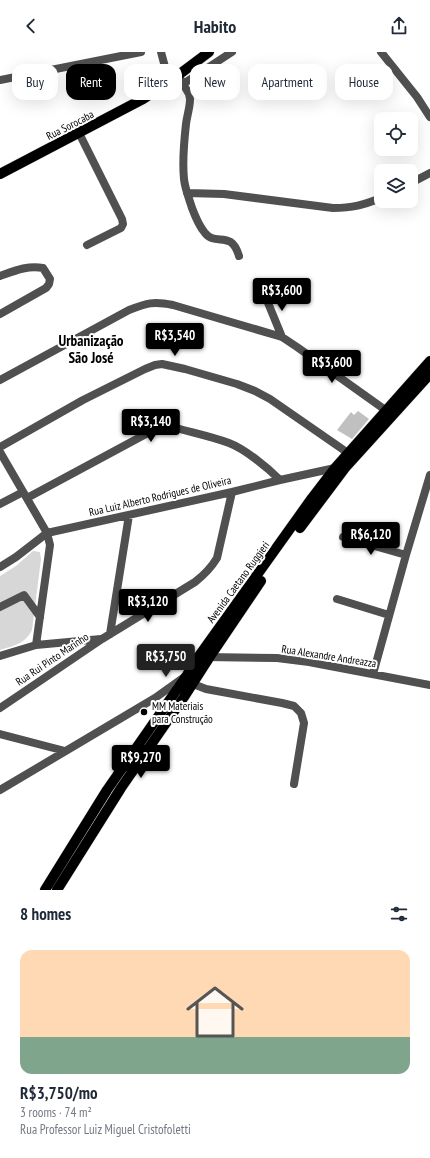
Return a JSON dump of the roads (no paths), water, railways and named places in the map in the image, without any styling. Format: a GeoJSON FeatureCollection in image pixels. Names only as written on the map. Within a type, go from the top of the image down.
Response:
{"type":"FeatureCollection","features":[{"type":"Feature","properties":{"kind":"main road","name":"Rua Sorocaba"},"geometry":{"type":"LineString","coordinates":[[182,79],[209,52]]}},
{"type":"Feature","properties":{"kind":"main road","name":"Rua Sorocaba"},"geometry":{"type":"LineString","coordinates":[[0,174],[141,100]]}},
{"type":"Feature","properties":{"kind":"main road","name":"Avenida Caetano Ruggieri"},"geometry":{"type":"LineString","coordinates":[[44,890],[107,790],[187,675],[204,657],[255,591],[315,507],[430,361]]}},
{"type":"Feature","properties":{"kind":"main road","name":"Avenida Caetano Ruggieri"},"geometry":{"type":"LineString","coordinates":[[57,890],[121,788],[193,684],[204,657],[312,498],[348,453],[430,374]]}},
{"type":"Feature","properties":{"kind":"street"},"geometry":{"type":"LineString","coordinates":[[0,80],[141,52]]}},
{"type":"Feature","properties":{"kind":"street"},"geometry":{"type":"LineString","coordinates":[[161,52],[164,64]]}},
{"type":"Feature","properties":{"kind":"street"},"geometry":{"type":"LineString","coordinates":[[182,79],[232,52]]}},
{"type":"Feature","properties":{"kind":"street"},"geometry":{"type":"LineString","coordinates":[[381,52],[430,117]]}},
{"type":"Feature","properties":{"kind":"street"},"geometry":{"type":"LineString","coordinates":[[182,82],[190,99],[182,157],[187,193],[195,216],[204,232],[208,236],[233,242],[238,250],[239,256]]}},
{"type":"Feature","properties":{"kind":"street"},"geometry":{"type":"LineString","coordinates":[[79,133],[122,219],[123,224],[121,228],[87,245]]}},
{"type":"Feature","properties":{"kind":"street"},"geometry":{"type":"LineString","coordinates":[[418,179],[430,173]]}},
{"type":"Feature","properties":{"kind":"street"},"geometry":{"type":"LineString","coordinates":[[187,193],[224,194],[296,204],[341,208],[364,205],[374,201]]}},
{"type":"Feature","properties":{"kind":"street"},"geometry":{"type":"LineString","coordinates":[[0,276],[22,269],[36,267],[42,268],[50,279],[46,288],[0,314]]}},
{"type":"Feature","properties":{"kind":"street"},"geometry":{"type":"LineString","coordinates":[[268,284],[265,288],[266,298],[282,337]]}},
{"type":"Feature","properties":{"kind":"street"},"geometry":{"type":"LineString","coordinates":[[0,380],[129,310],[146,304],[160,302],[282,337],[304,351],[390,413]]}},
{"type":"Feature","properties":{"kind":"street"},"geometry":{"type":"LineString","coordinates":[[0,447],[83,400],[145,369],[162,364],[185,369],[256,391],[348,453]]}},
{"type":"Feature","properties":{"kind":"street"},"geometry":{"type":"LineString","coordinates":[[0,504],[25,495],[159,427],[164,426],[169,426],[240,448],[272,472],[280,480]]}},
{"type":"Feature","properties":{"kind":"street"},"geometry":{"type":"LineString","coordinates":[[0,452],[47,533],[50,545],[36,645]]}},
{"type":"Feature","properties":{"kind":"street","name":"Rua Luiz Alberto Rodrigues de Oliveira"},"geometry":{"type":"LineString","coordinates":[[0,567],[16,557],[47,533],[335,468]]}},
{"type":"Feature","properties":{"kind":"street"},"geometry":{"type":"LineString","coordinates":[[373,674],[389,614],[430,476]]}},
{"type":"Feature","properties":{"kind":"street","name":"Rua Rui Pinto Marinho"},"geometry":{"type":"LineString","coordinates":[[0,708],[102,639],[204,575],[213,565],[216,558],[232,492]]}},
{"type":"Feature","properties":{"kind":"street"},"geometry":{"type":"LineString","coordinates":[[110,634],[129,515]]}},
{"type":"Feature","properties":{"kind":"street"},"geometry":{"type":"LineString","coordinates":[[343,537],[406,555]]}},
{"type":"Feature","properties":{"kind":"street"},"geometry":{"type":"LineString","coordinates":[[0,606],[24,595],[40,617]]}},
{"type":"Feature","properties":{"kind":"street"},"geometry":{"type":"LineString","coordinates":[[336,599],[389,614]]}},
{"type":"Feature","properties":{"kind":"street"},"geometry":{"type":"LineString","coordinates":[[1,653],[36,645],[102,639]]}},
{"type":"Feature","properties":{"kind":"street","name":"Rua Alexandre Andreazza"},"geometry":{"type":"LineString","coordinates":[[204,657],[276,658],[309,662],[430,685]]}},
{"type":"Feature","properties":{"kind":"street"},"geometry":{"type":"LineString","coordinates":[[0,790],[155,698],[187,675]]}},
{"type":"Feature","properties":{"kind":"street"},"geometry":{"type":"LineString","coordinates":[[193,684],[206,689],[294,706],[301,713],[304,723],[294,784]]}},
{"type":"Feature","properties":{"kind":"street"},"geometry":{"type":"LineString","coordinates":[[155,698],[173,695],[184,697]]}},
{"type":"Feature","properties":{"kind":"street"},"geometry":{"type":"LineString","coordinates":[[0,734],[65,751]]}},
{"type":"Feature","properties":{"kind":"place","name":"MM Materiais para Construção"},"geometry":{"type":"Point","coordinates":[144,712]}},
{"type":"Feature","properties":{"kind":"district","name":"Urbanização São José"},"geometry":{"type":"Point","coordinates":[91,350]}}]}
